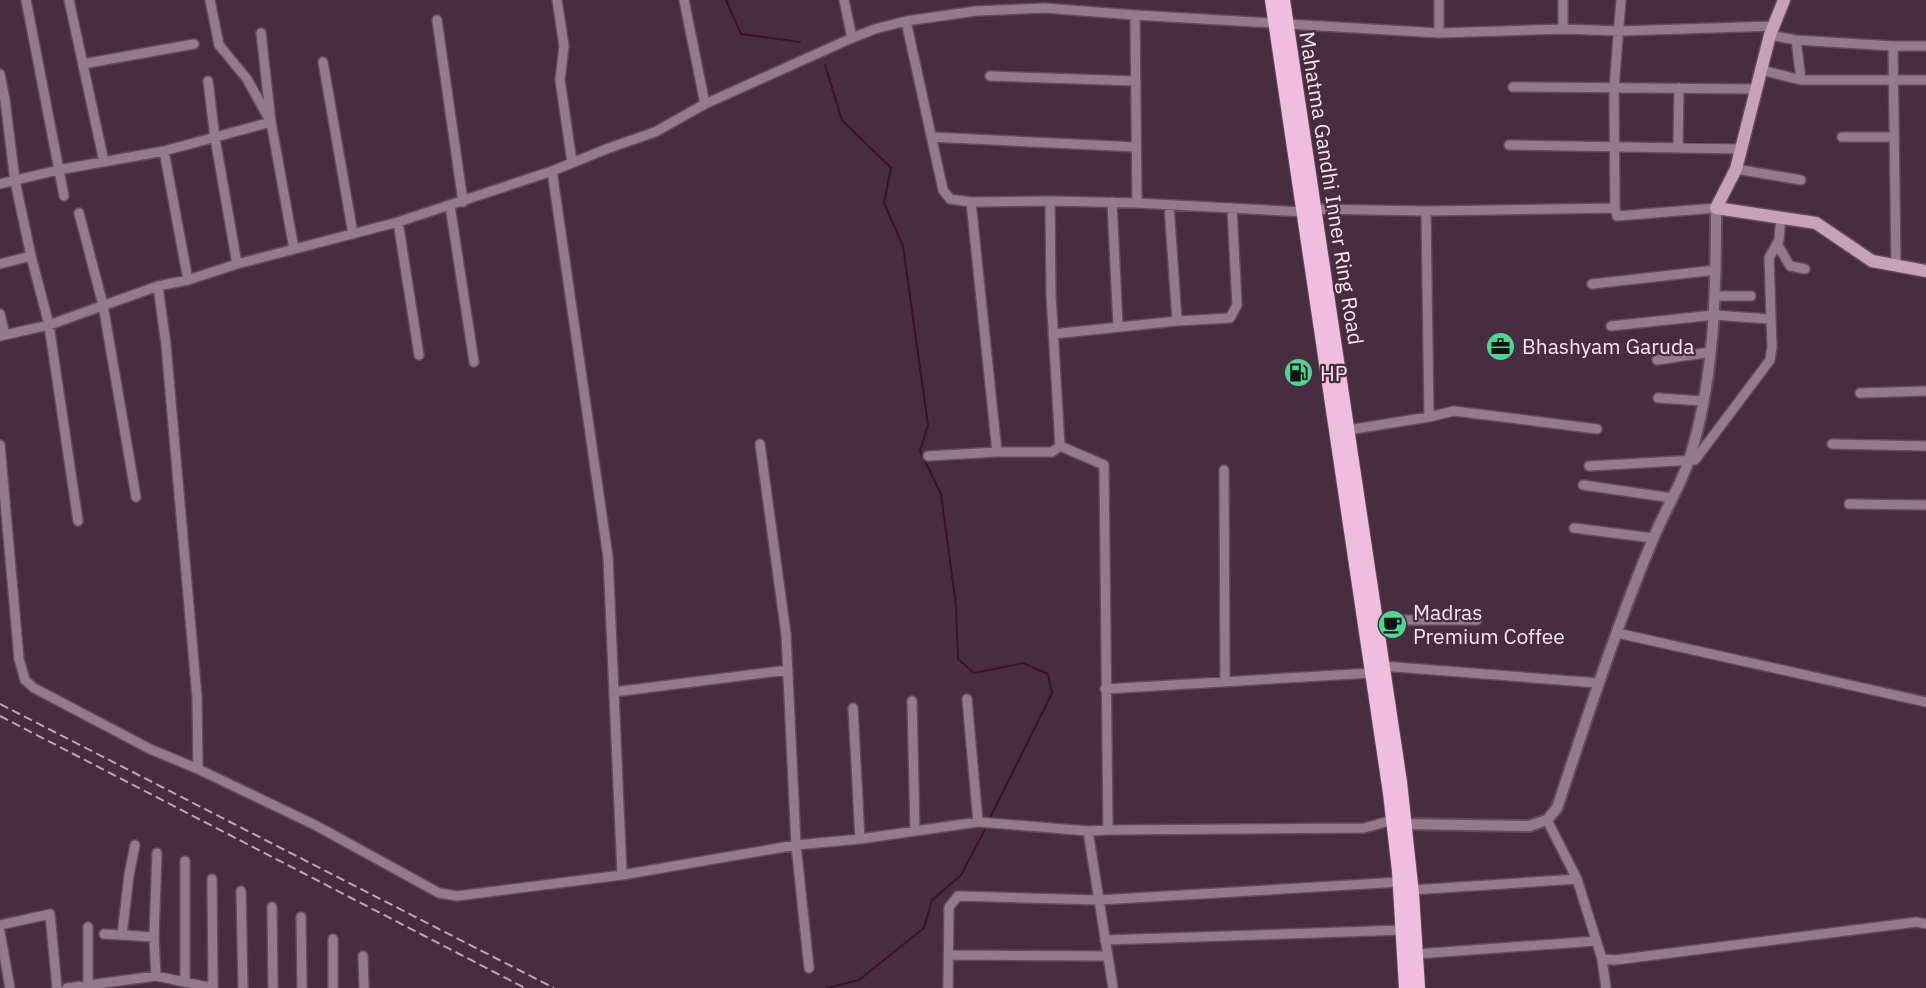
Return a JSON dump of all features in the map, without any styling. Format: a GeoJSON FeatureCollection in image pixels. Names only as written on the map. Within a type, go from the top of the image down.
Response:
{"type":"FeatureCollection","features":[{"type":"Feature","properties":{"kind":"main road","name":"Mahatma Gandhi Inner Ring Road"},"geometry":{"type":"LineString","coordinates":[[1272,0],[1281,23],[1309,210],[1399,822],[1416,954],[1418,988]]}},
{"type":"Feature","properties":{"kind":"main road","name":"Mahatma Gandhi Inner Ring Road"},"geometry":{"type":"LineString","coordinates":[[1281,23],[1283,0]]}},
{"type":"Feature","properties":{"kind":"main road"},"geometry":{"type":"LineString","coordinates":[[1784,0],[1772,31],[1736,169],[1716,208],[1816,223],[1872,261],[1926,271]]}},
{"type":"Feature","properties":{"kind":"main road","name":"Mahatma Gandhi Inner Ring Road"},"geometry":{"type":"LineString","coordinates":[[1309,210],[1348,430],[1376,620],[1376,669]]}},
{"type":"Feature","properties":{"kind":"main road","name":"Mahatma Gandhi Inner Ring Road"},"geometry":{"type":"LineString","coordinates":[[1406,886],[1403,930],[1406,988]]}},
{"type":"Feature","properties":{"kind":"street"},"geometry":{"type":"LineString","coordinates":[[26,0],[64,196]]}},
{"type":"Feature","properties":{"kind":"street"},"geometry":{"type":"LineString","coordinates":[[69,0],[104,162]]}},
{"type":"Feature","properties":{"kind":"street"},"geometry":{"type":"LineString","coordinates":[[210,0],[219,45],[248,79],[271,122]]}},
{"type":"Feature","properties":{"kind":"street"},"geometry":{"type":"LineString","coordinates":[[557,0],[564,46],[560,80],[572,162]]}},
{"type":"Feature","properties":{"kind":"street"},"geometry":{"type":"LineString","coordinates":[[684,0],[705,104]]}},
{"type":"Feature","properties":{"kind":"street"},"geometry":{"type":"LineString","coordinates":[[844,0],[852,38]]}},
{"type":"Feature","properties":{"kind":"street"},"geometry":{"type":"LineString","coordinates":[[1438,0],[1439,33]]}},
{"type":"Feature","properties":{"kind":"street"},"geometry":{"type":"LineString","coordinates":[[1563,0],[1563,29]]}},
{"type":"Feature","properties":{"kind":"street"},"geometry":{"type":"LineString","coordinates":[[0,445],[19,659],[26,680],[34,688],[150,749],[198,769],[315,825],[448,896],[622,875],[796,845],[860,839],[981,822],[1088,831],[1364,828],[1399,822],[1529,826],[1547,820],[1557,808],[1598,683],[1653,538],[1689,461],[1703,401],[1711,352],[1716,270],[1716,208],[1617,216],[1615,208],[1614,88],[1621,0]]}},
{"type":"Feature","properties":{"kind":"street"},"geometry":{"type":"LineString","coordinates":[[0,314],[2,336],[49,325],[158,286],[188,280],[237,264],[398,222],[463,202],[655,132],[705,104],[875,29],[906,21],[976,11],[1043,4],[1135,15],[1439,33],[1563,29],[1772,31],[1796,39],[1926,46]]}},
{"type":"Feature","properties":{"kind":"street"},"geometry":{"type":"LineString","coordinates":[[1135,15],[1137,203]]}},
{"type":"Feature","properties":{"kind":"street"},"geometry":{"type":"LineString","coordinates":[[437,20],[463,202]]}},
{"type":"Feature","properties":{"kind":"street"},"geometry":{"type":"LineString","coordinates":[[906,21],[944,194],[954,201],[1112,202],[1309,210],[1615,208]]}},
{"type":"Feature","properties":{"kind":"street"},"geometry":{"type":"LineString","coordinates":[[261,33],[271,122],[294,249]]}},
{"type":"Feature","properties":{"kind":"street"},"geometry":{"type":"LineString","coordinates":[[1796,39],[1801,81]]}},
{"type":"Feature","properties":{"kind":"street"},"geometry":{"type":"LineString","coordinates":[[83,64],[194,44]]}},
{"type":"Feature","properties":{"kind":"street"},"geometry":{"type":"LineString","coordinates":[[1893,46],[1896,266]]}},
{"type":"Feature","properties":{"kind":"street"},"geometry":{"type":"LineString","coordinates":[[323,63],[353,234]]}},
{"type":"Feature","properties":{"kind":"street"},"geometry":{"type":"LineString","coordinates":[[1761,70],[1801,81],[1926,80]]}},
{"type":"Feature","properties":{"kind":"street"},"geometry":{"type":"LineString","coordinates":[[0,74],[15,181],[49,325],[78,521]]}},
{"type":"Feature","properties":{"kind":"street"},"geometry":{"type":"LineString","coordinates":[[990,76],[1136,81]]}},
{"type":"Feature","properties":{"kind":"street"},"geometry":{"type":"LineString","coordinates":[[208,81],[215,138],[237,264]]}},
{"type":"Feature","properties":{"kind":"street"},"geometry":{"type":"LineString","coordinates":[[1513,87],[1756,89]]}},
{"type":"Feature","properties":{"kind":"street"},"geometry":{"type":"LineString","coordinates":[[1678,147],[1679,88]]}},
{"type":"Feature","properties":{"kind":"street"},"geometry":{"type":"LineString","coordinates":[[0,184],[58,170],[164,151],[271,122]]}},
{"type":"Feature","properties":{"kind":"street"},"geometry":{"type":"LineString","coordinates":[[932,137],[1137,147]]}},
{"type":"Feature","properties":{"kind":"street"},"geometry":{"type":"LineString","coordinates":[[1842,137],[1894,137]]}},
{"type":"Feature","properties":{"kind":"street"},"geometry":{"type":"LineString","coordinates":[[1509,145],[1741,149]]}},
{"type":"Feature","properties":{"kind":"street"},"geometry":{"type":"LineString","coordinates":[[164,151],[188,280]]}},
{"type":"Feature","properties":{"kind":"street"},"geometry":{"type":"LineString","coordinates":[[1736,169],[1801,180]]}},
{"type":"Feature","properties":{"kind":"street"},"geometry":{"type":"LineString","coordinates":[[552,171],[608,557],[622,875]]}},
{"type":"Feature","properties":{"kind":"street"},"geometry":{"type":"LineString","coordinates":[[1050,201],[1053,334],[1060,446]]}},
{"type":"Feature","properties":{"kind":"street"},"geometry":{"type":"LineString","coordinates":[[970,202],[997,452]]}},
{"type":"Feature","properties":{"kind":"street"},"geometry":{"type":"LineString","coordinates":[[1112,202],[1118,327]]}},
{"type":"Feature","properties":{"kind":"street"},"geometry":{"type":"LineString","coordinates":[[1169,205],[1177,321]]}},
{"type":"Feature","properties":{"kind":"street"},"geometry":{"type":"LineString","coordinates":[[450,206],[474,362]]}},
{"type":"Feature","properties":{"kind":"street"},"geometry":{"type":"LineString","coordinates":[[1053,334],[1230,318],[1237,305],[1232,208]]}},
{"type":"Feature","properties":{"kind":"street"},"geometry":{"type":"LineString","coordinates":[[1426,211],[1429,417]]}},
{"type":"Feature","properties":{"kind":"street"},"geometry":{"type":"LineString","coordinates":[[79,213],[104,305],[136,497]]}},
{"type":"Feature","properties":{"kind":"street"},"geometry":{"type":"LineString","coordinates":[[1589,466],[1695,460],[1768,365],[1772,354],[1769,319],[1769,258],[1780,236],[1781,217]]}},
{"type":"Feature","properties":{"kind":"street"},"geometry":{"type":"LineString","coordinates":[[398,222],[419,355]]}},
{"type":"Feature","properties":{"kind":"street"},"geometry":{"type":"LineString","coordinates":[[1777,244],[1790,266],[1805,269]]}},
{"type":"Feature","properties":{"kind":"street"},"geometry":{"type":"LineString","coordinates":[[0,264],[31,256]]}},
{"type":"Feature","properties":{"kind":"street"},"geometry":{"type":"LineString","coordinates":[[1592,284],[1716,270]]}},
{"type":"Feature","properties":{"kind":"street"},"geometry":{"type":"LineString","coordinates":[[158,286],[166,345],[197,697],[198,769]]}},
{"type":"Feature","properties":{"kind":"street"},"geometry":{"type":"LineString","coordinates":[[1715,296],[1751,296]]}},
{"type":"Feature","properties":{"kind":"street"},"geometry":{"type":"LineString","coordinates":[[1611,326],[1714,315],[1769,319]]}},
{"type":"Feature","properties":{"kind":"street"},"geometry":{"type":"LineString","coordinates":[[1656,360],[1711,352]]}},
{"type":"Feature","properties":{"kind":"street"},"geometry":{"type":"LineString","coordinates":[[1860,393],[1926,391]]}},
{"type":"Feature","properties":{"kind":"street"},"geometry":{"type":"LineString","coordinates":[[1658,398],[1703,401]]}},
{"type":"Feature","properties":{"kind":"street"},"geometry":{"type":"LineString","coordinates":[[1348,430],[1454,411],[1597,429]]}},
{"type":"Feature","properties":{"kind":"street"},"geometry":{"type":"LineString","coordinates":[[760,444],[786,634],[796,845],[810,968]]}},
{"type":"Feature","properties":{"kind":"street"},"geometry":{"type":"LineString","coordinates":[[1832,444],[1926,446]]}},
{"type":"Feature","properties":{"kind":"street"},"geometry":{"type":"LineString","coordinates":[[928,456],[1052,452],[1060,446]]}},
{"type":"Feature","properties":{"kind":"street"},"geometry":{"type":"LineString","coordinates":[[1060,446],[1104,465],[1108,830]]}},
{"type":"Feature","properties":{"kind":"street"},"geometry":{"type":"LineString","coordinates":[[1224,470],[1224,681]]}},
{"type":"Feature","properties":{"kind":"street"},"geometry":{"type":"LineString","coordinates":[[1583,485],[1672,498]]}},
{"type":"Feature","properties":{"kind":"street"},"geometry":{"type":"LineString","coordinates":[[1849,504],[1926,505]]}},
{"type":"Feature","properties":{"kind":"street"},"geometry":{"type":"LineString","coordinates":[[1574,528],[1653,538]]}},
{"type":"Feature","properties":{"kind":"street"},"geometry":{"type":"LineString","coordinates":[[1376,620],[1477,620]]}},
{"type":"Feature","properties":{"kind":"street"},"geometry":{"type":"LineString","coordinates":[[1617,633],[1926,702]]}},
{"type":"Feature","properties":{"kind":"street"},"geometry":{"type":"LineString","coordinates":[[1105,689],[1376,669],[1598,683]]}},
{"type":"Feature","properties":{"kind":"street"},"geometry":{"type":"LineString","coordinates":[[614,692],[788,670]]}},
{"type":"Feature","properties":{"kind":"street"},"geometry":{"type":"LineString","coordinates":[[967,699],[981,822]]}},
{"type":"Feature","properties":{"kind":"street"},"geometry":{"type":"LineString","coordinates":[[912,701],[915,831]]}},
{"type":"Feature","properties":{"kind":"street"},"geometry":{"type":"LineString","coordinates":[[853,708],[860,839]]}},
{"type":"Feature","properties":{"kind":"street"},"geometry":{"type":"LineString","coordinates":[[1547,820],[1577,879],[1602,959],[1606,988]]}},
{"type":"Feature","properties":{"kind":"street"},"geometry":{"type":"LineString","coordinates":[[1088,831],[1113,988]]}},
{"type":"Feature","properties":{"kind":"street"},"geometry":{"type":"LineString","coordinates":[[122,935],[135,845]]}},
{"type":"Feature","properties":{"kind":"street"},"geometry":{"type":"LineString","coordinates":[[156,976],[154,937],[157,853]]}},
{"type":"Feature","properties":{"kind":"street"},"geometry":{"type":"LineString","coordinates":[[185,861],[185,982]]}},
{"type":"Feature","properties":{"kind":"street"},"geometry":{"type":"LineString","coordinates":[[67,988],[88,987],[156,976],[209,988],[212,879]]}},
{"type":"Feature","properties":{"kind":"street"},"geometry":{"type":"LineString","coordinates":[[948,988],[949,908],[958,896],[1099,900],[1577,879]]}},
{"type":"Feature","properties":{"kind":"street"},"geometry":{"type":"LineString","coordinates":[[241,891],[243,988]]}},
{"type":"Feature","properties":{"kind":"street"},"geometry":{"type":"LineString","coordinates":[[272,906],[273,988]]}},
{"type":"Feature","properties":{"kind":"street"},"geometry":{"type":"LineString","coordinates":[[0,924],[50,914],[57,988]]}},
{"type":"Feature","properties":{"kind":"street"},"geometry":{"type":"LineString","coordinates":[[301,917],[302,988]]}},
{"type":"Feature","properties":{"kind":"street"},"geometry":{"type":"LineString","coordinates":[[1602,959],[1615,960],[1917,922],[1926,924]]}},
{"type":"Feature","properties":{"kind":"street"},"geometry":{"type":"LineString","coordinates":[[88,927],[88,987]]}},
{"type":"Feature","properties":{"kind":"street"},"geometry":{"type":"LineString","coordinates":[[1105,940],[1403,930]]}},
{"type":"Feature","properties":{"kind":"street"},"geometry":{"type":"LineString","coordinates":[[0,932],[10,988]]}},
{"type":"Feature","properties":{"kind":"street"},"geometry":{"type":"LineString","coordinates":[[105,934],[154,937]]}},
{"type":"Feature","properties":{"kind":"street"},"geometry":{"type":"LineString","coordinates":[[333,939],[333,988]]}},
{"type":"Feature","properties":{"kind":"street"},"geometry":{"type":"LineString","coordinates":[[1416,954],[1596,941]]}},
{"type":"Feature","properties":{"kind":"street"},"geometry":{"type":"LineString","coordinates":[[363,956],[364,988]]}},
{"type":"Feature","properties":{"kind":"street"},"geometry":{"type":"LineString","coordinates":[[949,956],[1107,956]]}},
{"type":"Feature","properties":{"kind":"waterway"},"geometry":{"type":"LineString","coordinates":[[726,0],[741,34],[800,42]]}},
{"type":"Feature","properties":{"kind":"waterway"},"geometry":{"type":"LineString","coordinates":[[825,65],[842,120],[891,168],[884,203],[903,246],[928,425],[920,451],[941,494],[956,605],[958,659],[974,673],[1023,663],[1048,674],[1052,693],[989,820]]}},
{"type":"Feature","properties":{"kind":"waterway"},"geometry":{"type":"LineString","coordinates":[[827,988],[859,980],[924,928],[932,900],[961,875],[987,826]]}},
{"type":"Feature","properties":{"kind":"railway"},"geometry":{"type":"LineString","coordinates":[[0,704],[554,988]]}},
{"type":"Feature","properties":{"kind":"railway"},"geometry":{"type":"LineString","coordinates":[[0,716],[525,988]]}},
{"type":"Feature","properties":{"kind":"place","name":"Bhashyam Garuda"},"geometry":{"type":"Point","coordinates":[1501,346]}},
{"type":"Feature","properties":{"kind":"place","name":"HP"},"geometry":{"type":"Point","coordinates":[1299,373]}},
{"type":"Feature","properties":{"kind":"place","name":"Madras Premium Coffee"},"geometry":{"type":"Point","coordinates":[1392,624]}}]}
